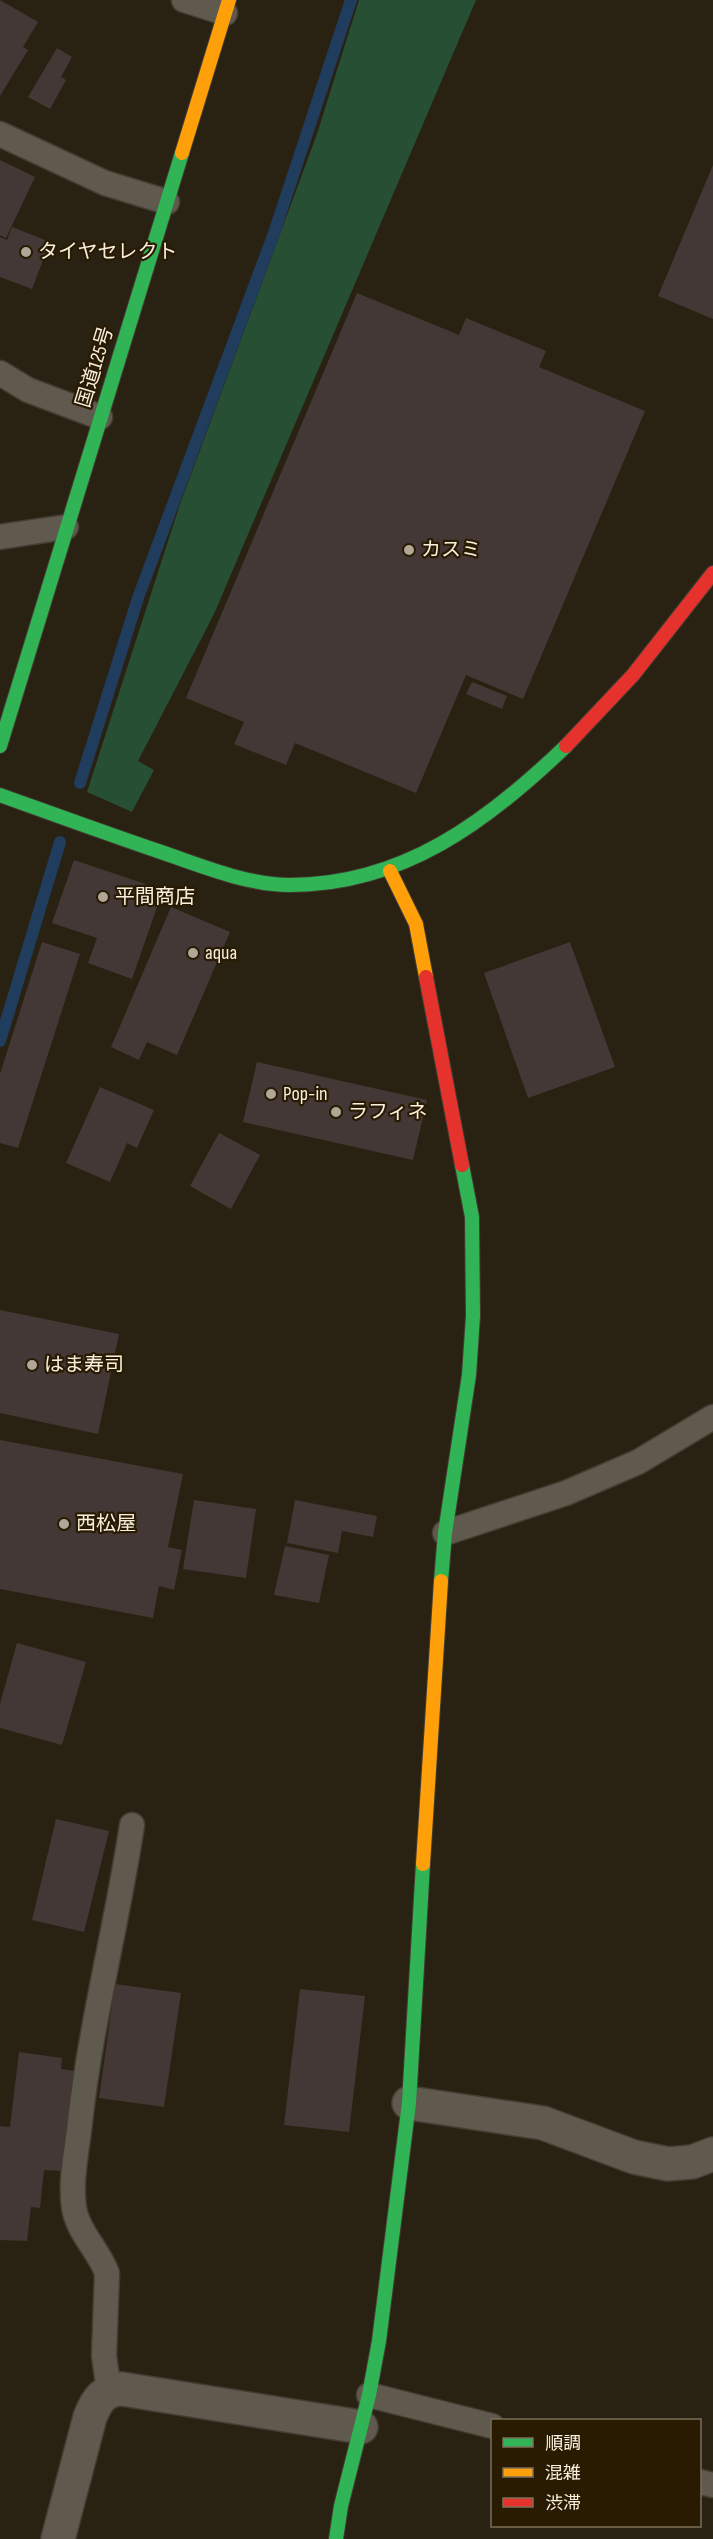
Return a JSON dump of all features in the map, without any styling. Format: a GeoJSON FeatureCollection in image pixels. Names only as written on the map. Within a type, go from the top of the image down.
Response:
{"type":"FeatureCollection","features":[{"type":"Feature","properties":{"kind":"main road","name":"国道125号"},"geometry":{"type":"LineString","coordinates":[[0,746],[227,7]]}},
{"type":"Feature","properties":{"kind":"main road"},"geometry":{"type":"LineString","coordinates":[[0,795],[232,877],[290,885],[328,884],[390,871],[424,856],[508,800],[564,748],[627,681],[673,628],[713,573]]}},
{"type":"Feature","properties":{"kind":"main road"},"geometry":{"type":"LineString","coordinates":[[336,2539],[341,2506],[369,2395],[379,2342],[409,2103],[434,1671],[445,1533],[469,1375],[473,1316],[472,1217],[416,924],[390,871]]}},
{"type":"Feature","properties":{"kind":"street"},"geometry":{"type":"LineString","coordinates":[[409,2103],[543,2122],[634,2157],[668,2164],[692,2162],[713,2154]]}},
{"type":"Feature","properties":{"kind":"street"},"geometry":{"type":"LineString","coordinates":[[58,2539],[90,2417],[96,2402],[109,2390],[122,2389],[361,2427]]}},
{"type":"Feature","properties":{"kind":"lane"},"geometry":{"type":"LineString","coordinates":[[184,0],[227,7]]}},
{"type":"Feature","properties":{"kind":"lane"},"geometry":{"type":"LineString","coordinates":[[0,134],[105,183],[167,202]]}},
{"type":"Feature","properties":{"kind":"lane"},"geometry":{"type":"LineString","coordinates":[[0,374],[28,390],[100,417]]}},
{"type":"Feature","properties":{"kind":"lane"},"geometry":{"type":"LineString","coordinates":[[0,537],[66,527]]}},
{"type":"Feature","properties":{"kind":"lane"},"geometry":{"type":"LineString","coordinates":[[445,1533],[566,1493],[638,1462],[713,1417]]}},
{"type":"Feature","properties":{"kind":"lane"},"geometry":{"type":"LineString","coordinates":[[109,2390],[104,2356],[107,2273],[102,2260],[79,2224],[74,2208],[73,2178],[83,2090],[132,1825]]}},
{"type":"Feature","properties":{"kind":"lane"},"geometry":{"type":"LineString","coordinates":[[369,2395],[491,2427]]}},
{"type":"Feature","properties":{"kind":"green space"},"geometry":{"type":"Polygon","coordinates":[[[359,0],[476,0],[214,614],[138,761],[154,770],[132,812],[87,792],[180,504],[317,134],[359,0]]]}},
{"type":"Feature","properties":{"kind":"building"},"geometry":{"type":"Polygon","coordinates":[[[0,0],[38,22],[23,47],[28,50],[0,96],[0,0]]]}},
{"type":"Feature","properties":{"kind":"building"},"geometry":{"type":"Polygon","coordinates":[[[57,48],[72,57],[61,77],[66,80],[50,109],[28,97],[57,48]]]}},
{"type":"Feature","properties":{"kind":"building"},"geometry":{"type":"Polygon","coordinates":[[[0,160],[35,177],[6,238],[0,235],[0,160]]]}},
{"type":"Feature","properties":{"kind":"building"},"geometry":{"type":"Polygon","coordinates":[[[713,165],[713,319],[658,296],[713,165]]]}},
{"type":"Feature","properties":{"kind":"building"},"geometry":{"type":"Polygon","coordinates":[[[12,227],[50,242],[32,289],[0,277],[0,237],[7,240],[12,227]]]}},
{"type":"Feature","properties":{"kind":"building"},"geometry":{"type":"Polygon","coordinates":[[[357,293],[459,335],[466,318],[546,351],[539,367],[645,411],[523,699],[466,675],[416,793],[295,743],[286,765],[234,744],[244,722],[186,698],[357,293]]]}},
{"type":"Feature","properties":{"kind":"building"},"geometry":{"type":"Polygon","coordinates":[[[472,682],[507,696],[502,709],[466,694],[472,682]]]}},
{"type":"Feature","properties":{"kind":"building"},"geometry":{"type":"Polygon","coordinates":[[[74,860],[163,890],[132,979],[88,963],[97,938],[52,923],[74,860]]]}},
{"type":"Feature","properties":{"kind":"building"},"geometry":{"type":"Polygon","coordinates":[[[171,907],[230,932],[177,1055],[147,1042],[139,1060],[111,1047],[171,907]]]}},
{"type":"Feature","properties":{"kind":"building"},"geometry":{"type":"Polygon","coordinates":[[[42,942],[80,954],[18,1148],[0,1143],[0,1074],[42,942]]]}},
{"type":"Feature","properties":{"kind":"building"},"geometry":{"type":"Polygon","coordinates":[[[570,942],[615,1067],[528,1098],[484,973],[570,942]]]}},
{"type":"Feature","properties":{"kind":"building"},"geometry":{"type":"Polygon","coordinates":[[[257,1062],[427,1100],[413,1160],[243,1122],[257,1062]]]}},
{"type":"Feature","properties":{"kind":"building"},"geometry":{"type":"Polygon","coordinates":[[[100,1087],[154,1110],[137,1148],[127,1143],[110,1182],[66,1163],[100,1087]]]}},
{"type":"Feature","properties":{"kind":"building"},"geometry":{"type":"Polygon","coordinates":[[[219,1133],[260,1155],[231,1209],[190,1186],[219,1133]]]}},
{"type":"Feature","properties":{"kind":"building"},"geometry":{"type":"Polygon","coordinates":[[[0,1310],[119,1334],[98,1434],[0,1413],[0,1310]]]}},
{"type":"Feature","properties":{"kind":"building"},"geometry":{"type":"Polygon","coordinates":[[[0,1440],[183,1474],[168,1547],[182,1550],[174,1590],[159,1586],[153,1618],[0,1589],[0,1440]]]}},
{"type":"Feature","properties":{"kind":"building"},"geometry":{"type":"Polygon","coordinates":[[[194,1500],[256,1509],[246,1578],[183,1569],[194,1500]]]}},
{"type":"Feature","properties":{"kind":"building"},"geometry":{"type":"Polygon","coordinates":[[[295,1500],[377,1516],[373,1537],[342,1531],[338,1553],[287,1543],[295,1500]]]}},
{"type":"Feature","properties":{"kind":"building"},"geometry":{"type":"Polygon","coordinates":[[[285,1546],[329,1555],[319,1603],[274,1595],[285,1546]]]}},
{"type":"Feature","properties":{"kind":"building"},"geometry":{"type":"Polygon","coordinates":[[[17,1643],[86,1662],[62,1745],[0,1728],[0,1704],[17,1643]]]}},
{"type":"Feature","properties":{"kind":"building"},"geometry":{"type":"Polygon","coordinates":[[[56,1819],[109,1831],[84,1932],[32,1920],[56,1819]]]}},
{"type":"Feature","properties":{"kind":"building"},"geometry":{"type":"Polygon","coordinates":[[[115,1984],[181,1993],[164,2107],[99,2098],[115,1984]]]}},
{"type":"Feature","properties":{"kind":"building"},"geometry":{"type":"Polygon","coordinates":[[[300,1989],[365,1996],[349,2132],[284,2125],[300,1989]]]}},
{"type":"Feature","properties":{"kind":"building"},"geometry":{"type":"Polygon","coordinates":[[[19,2052],[62,2058],[61,2069],[75,2071],[62,2171],[44,2170],[40,2208],[31,2207],[27,2241],[0,2240],[0,2126],[10,2127],[19,2052]]]}},
{"type":"Feature","properties":{"kind":"waterway"},"geometry":{"type":"LineString","coordinates":[[80,783],[138,598],[274,233],[351,0]]}},
{"type":"Feature","properties":{"kind":"waterway"},"geometry":{"type":"LineString","coordinates":[[0,1041],[60,842]]}},
{"type":"Feature","properties":{"kind":"traffic: fast"},"geometry":{"type":"LineString","coordinates":[[0,746],[182,153]]}},
{"type":"Feature","properties":{"kind":"traffic: fast"},"geometry":{"type":"LineString","coordinates":[[0,795],[240,878],[290,885],[331,882],[370,874],[406,861],[441,844],[506,799],[566,746]]}},
{"type":"Feature","properties":{"kind":"traffic: fast"},"geometry":{"type":"LineString","coordinates":[[441,1581],[445,1533],[469,1375],[473,1316],[472,1217],[462,1165]]}},
{"type":"Feature","properties":{"kind":"traffic: fast"},"geometry":{"type":"LineString","coordinates":[[336,2539],[341,2506],[369,2395],[379,2341],[409,2103],[423,1864]]}},
{"type":"Feature","properties":{"kind":"traffic: slow"},"geometry":{"type":"LineString","coordinates":[[182,153],[229,0]]}},
{"type":"Feature","properties":{"kind":"traffic: slow"},"geometry":{"type":"LineString","coordinates":[[390,871],[416,924],[426,977]]}},
{"type":"Feature","properties":{"kind":"traffic: slow"},"geometry":{"type":"LineString","coordinates":[[423,1864],[441,1581]]}},
{"type":"Feature","properties":{"kind":"traffic: jam"},"geometry":{"type":"LineString","coordinates":[[566,746],[633,675],[713,573]]}},
{"type":"Feature","properties":{"kind":"traffic: jam"},"geometry":{"type":"LineString","coordinates":[[426,977],[462,1165]]}},
{"type":"Feature","properties":{"kind":"place","name":"タイヤセレクト"},"geometry":{"type":"Point","coordinates":[26,252]}},
{"type":"Feature","properties":{"kind":"place","name":"カスミ"},"geometry":{"type":"Point","coordinates":[409,550]}},
{"type":"Feature","properties":{"kind":"place","name":"平間商店"},"geometry":{"type":"Point","coordinates":[103,897]}},
{"type":"Feature","properties":{"kind":"place","name":"aqua"},"geometry":{"type":"Point","coordinates":[193,953]}},
{"type":"Feature","properties":{"kind":"place","name":"Pop-in"},"geometry":{"type":"Point","coordinates":[271,1094]}},
{"type":"Feature","properties":{"kind":"place","name":"ラフィネ"},"geometry":{"type":"Point","coordinates":[336,1112]}},
{"type":"Feature","properties":{"kind":"place","name":"はま寿司"},"geometry":{"type":"Point","coordinates":[32,1365]}},
{"type":"Feature","properties":{"kind":"place","name":"西松屋"},"geometry":{"type":"Point","coordinates":[64,1524]}}]}
